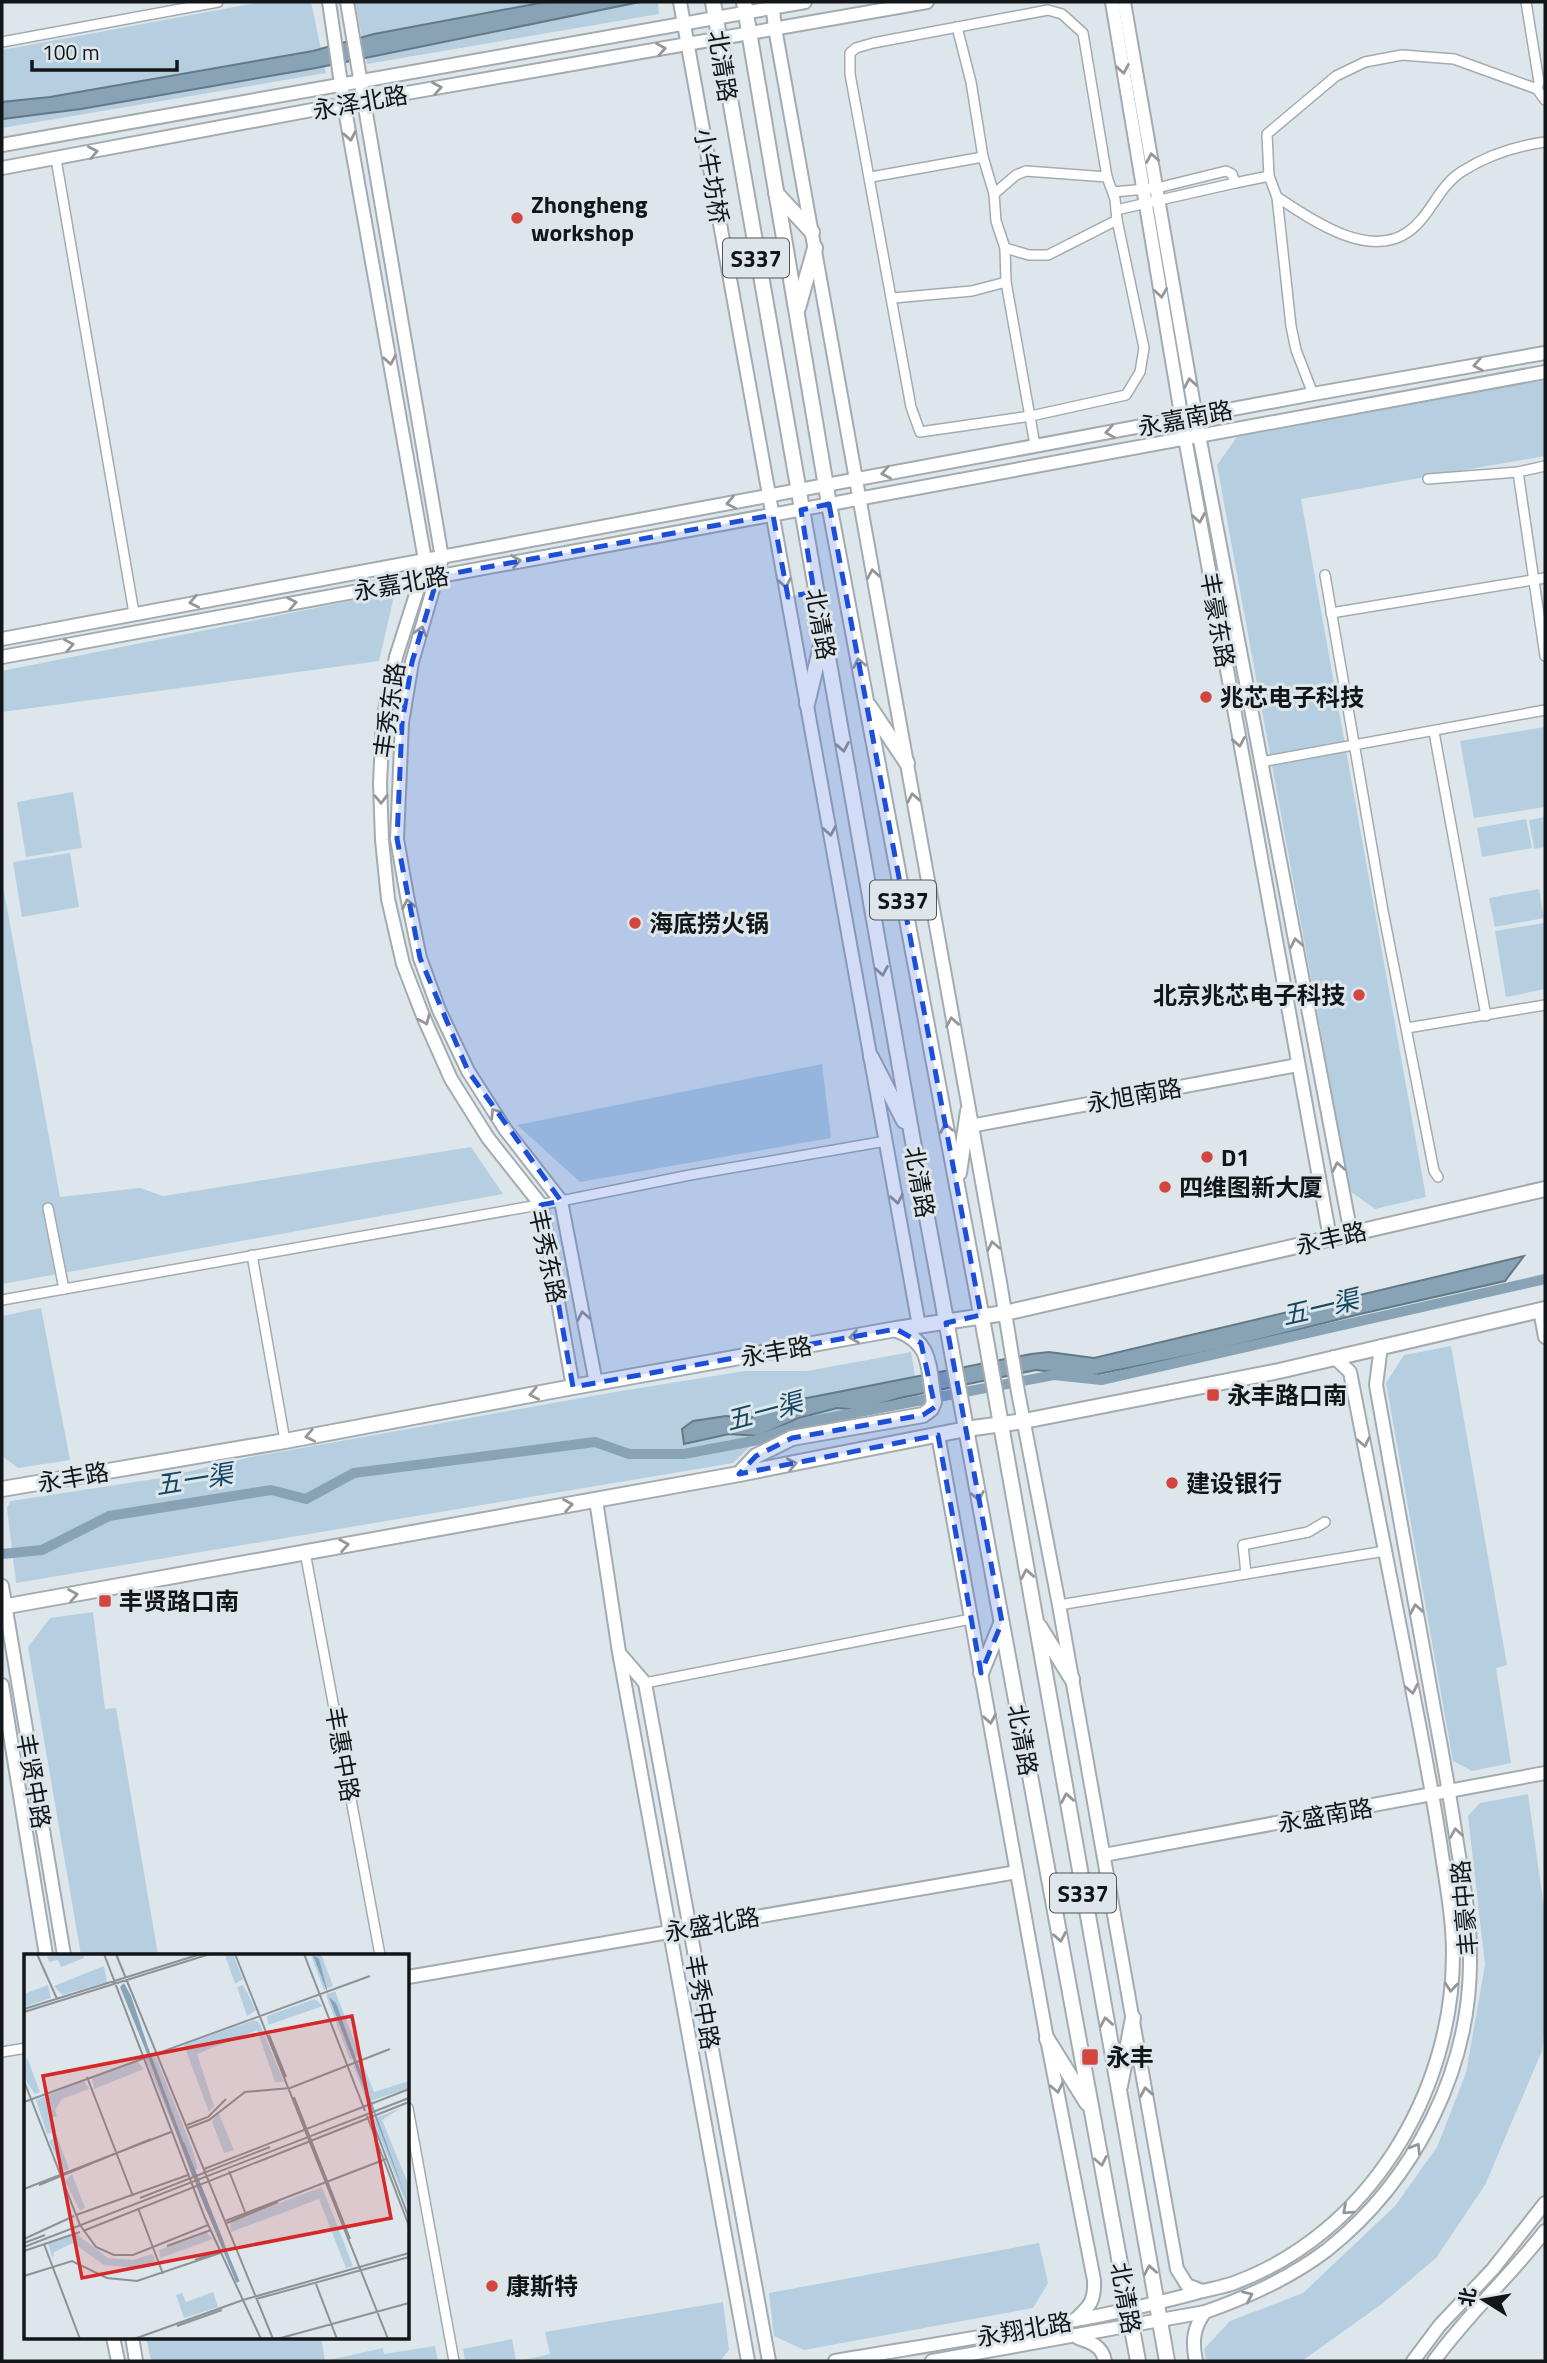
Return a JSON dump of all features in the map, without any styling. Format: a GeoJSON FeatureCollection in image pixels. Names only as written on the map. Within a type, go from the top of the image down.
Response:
{"type":"FeatureCollection","features":[{"type":"Feature","properties":{"kind":"main road","name":"北清路"},"geometry":{"type":"LineString","coordinates":[[744,7],[829,504],[986,1340],[1167,2361]]}},
{"type":"Feature","properties":{"kind":"main road","name":"北清路"},"geometry":{"type":"LineString","coordinates":[[714,8],[960,1404],[1138,2361]]}},
{"type":"Feature","properties":{"kind":"main road"},"geometry":{"type":"LineString","coordinates":[[776,193],[812,232]]}},
{"type":"Feature","properties":{"kind":"main road"},"geometry":{"type":"LineString","coordinates":[[796,313],[815,248]]}},
{"type":"Feature","properties":{"kind":"main road"},"geometry":{"type":"LineString","coordinates":[[807,704],[823,638]]}},
{"type":"Feature","properties":{"kind":"main road"},"geometry":{"type":"LineString","coordinates":[[866,701],[907,763]]}},
{"type":"Feature","properties":{"kind":"main road"},"geometry":{"type":"LineString","coordinates":[[871,1058],[912,1136]]}},
{"type":"Feature","properties":{"kind":"main road"},"geometry":{"type":"LineString","coordinates":[[957,1185],[968,1111]]}},
{"type":"Feature","properties":{"kind":"main road","name":"永丰路"},"geometry":{"type":"LineString","coordinates":[[2,1489],[285,1441],[895,1329],[1004,1313],[1545,1189]]}},
{"type":"Feature","properties":{"kind":"main road"},"geometry":{"type":"LineString","coordinates":[[4,1607],[739,1474],[966,1429],[1024,1421],[1279,1371],[1543,1310]]}},
{"type":"Feature","properties":{"kind":"main road"},"geometry":{"type":"LineString","coordinates":[[739,1474],[756,1456],[792,1438],[923,1415],[931,1409],[934,1402],[921,1343],[912,1335],[895,1329]]}},
{"type":"Feature","properties":{"kind":"main road"},"geometry":{"type":"LineString","coordinates":[[1035,1620],[1072,1679]]}},
{"type":"Feature","properties":{"kind":"main road"},"geometry":{"type":"LineString","coordinates":[[981,1674],[1002,1622]]}},
{"type":"Feature","properties":{"kind":"main road"},"geometry":{"type":"LineString","coordinates":[[1119,2094],[1133,2018]]}},
{"type":"Feature","properties":{"kind":"main road"},"geometry":{"type":"LineString","coordinates":[[1047,2039],[1092,2110]]}},
{"type":"Feature","properties":{"kind":"street"},"geometry":{"type":"LineString","coordinates":[[2,42],[218,2]]}},
{"type":"Feature","properties":{"kind":"street","name":"丰秀东路"},"geometry":{"type":"LineString","coordinates":[[346,2],[442,558],[412,662],[401,723],[397,839],[407,896],[420,958],[439,1010],[468,1070],[505,1129],[561,1201],[596,1382]]}},
{"type":"Feature","properties":{"kind":"street","name":"永泽北路"},"geometry":{"type":"LineString","coordinates":[[2,145],[359,80],[682,12],[805,2]]}},
{"type":"Feature","properties":{"kind":"street","name":"永泽北路"},"geometry":{"type":"LineString","coordinates":[[2,168],[344,104],[927,2]]}},
{"type":"Feature","properties":{"kind":"street","name":"丰豪东路"},"geometry":{"type":"LineString","coordinates":[[1112,2],[1196,416],[1351,1234]]}},
{"type":"Feature","properties":{"kind":"street","name":"丰豪东路"},"geometry":{"type":"LineString","coordinates":[[1124,2],[1185,438],[1330,1238]]}},
{"type":"Feature","properties":{"kind":"street"},"geometry":{"type":"LineString","coordinates":[[1526,2],[1539,82],[1537,89]]}},
{"type":"Feature","properties":{"kind":"street","name":"丰秀东路"},"geometry":{"type":"LineString","coordinates":[[329,3],[344,104],[425,560],[396,657],[383,720],[380,782],[388,899],[403,964],[451,1079],[488,1138],[541,1205],[573,1387]]}},
{"type":"Feature","properties":{"kind":"street"},"geometry":{"type":"LineString","coordinates":[[773,5],[970,1126],[1059,1605],[1177,2269],[1187,2285],[1202,2291]]}},
{"type":"Feature","properties":{"kind":"street"},"geometry":{"type":"LineString","coordinates":[[1048,10],[1062,14],[1083,33],[1107,177],[1113,192],[1144,348],[1140,372],[1126,395],[1031,416],[920,432],[911,408],[871,177],[850,74],[850,53],[856,48],[873,43],[1048,10]]}},
{"type":"Feature","properties":{"kind":"street","name":"小牛坊桥"},"geometry":{"type":"LineString","coordinates":[[682,12],[774,515]]}},
{"type":"Feature","properties":{"kind":"street"},"geometry":{"type":"LineString","coordinates":[[957,27],[971,82],[996,221],[1005,248],[1006,282],[1035,445]]}},
{"type":"Feature","properties":{"kind":"street"},"geometry":{"type":"LineString","coordinates":[[1313,394],[1296,350],[1291,326],[1277,197],[1269,176],[1266,134],[1336,76],[1365,62],[1402,55],[1454,59],[1537,89],[1545,100]]}},
{"type":"Feature","properties":{"kind":"street"},"geometry":{"type":"LineString","coordinates":[[1277,197],[1314,222],[1365,242],[1381,241],[1407,232],[1460,172],[1515,146],[1545,142]]}},
{"type":"Feature","properties":{"kind":"street"},"geometry":{"type":"LineString","coordinates":[[871,177],[983,157]]}},
{"type":"Feature","properties":{"kind":"street"},"geometry":{"type":"LineString","coordinates":[[56,159],[134,613]]}},
{"type":"Feature","properties":{"kind":"street"},"geometry":{"type":"LineString","coordinates":[[993,194],[1016,174],[1026,171],[1107,177]]}},
{"type":"Feature","properties":{"kind":"street"},"geometry":{"type":"LineString","coordinates":[[1005,248],[1029,255],[1048,255],[1151,195],[1226,172],[1232,174],[1235,183]]}},
{"type":"Feature","properties":{"kind":"street"},"geometry":{"type":"LineString","coordinates":[[1113,192],[1151,195],[1269,176]]}},
{"type":"Feature","properties":{"kind":"street"},"geometry":{"type":"LineString","coordinates":[[893,298],[972,291],[1006,282]]}},
{"type":"Feature","properties":{"kind":"street","name":"永嘉南路"},"geometry":{"type":"LineString","coordinates":[[798,490],[1545,353]]}},
{"type":"Feature","properties":{"kind":"street","name":"永嘉南路"},"geometry":{"type":"LineString","coordinates":[[801,510],[1545,372]]}},
{"type":"Feature","properties":{"kind":"street"},"geometry":{"type":"LineString","coordinates":[[1428,479],[1518,472],[1545,466]]}},
{"type":"Feature","properties":{"kind":"street"},"geometry":{"type":"LineString","coordinates":[[1518,472],[1540,579],[1545,656]]}},
{"type":"Feature","properties":{"kind":"street","name":"永嘉北路"},"geometry":{"type":"LineString","coordinates":[[2,639],[798,490]]}},
{"type":"Feature","properties":{"kind":"street","name":"永嘉北路"},"geometry":{"type":"LineString","coordinates":[[2,657],[801,510]]}},
{"type":"Feature","properties":{"kind":"street","name":"北清路"},"geometry":{"type":"LineString","coordinates":[[774,515],[919,1326]]}},
{"type":"Feature","properties":{"kind":"street"},"geometry":{"type":"LineString","coordinates":[[1325,575],[1383,911],[1434,1171],[1438,1177]]}},
{"type":"Feature","properties":{"kind":"street"},"geometry":{"type":"LineString","coordinates":[[1331,613],[1540,579]]}},
{"type":"Feature","properties":{"kind":"street"},"geometry":{"type":"LineString","coordinates":[[1261,762],[1545,710]]}},
{"type":"Feature","properties":{"kind":"street"},"geometry":{"type":"LineString","coordinates":[[1434,732],[1486,1016]]}},
{"type":"Feature","properties":{"kind":"street"},"geometry":{"type":"LineString","coordinates":[[1407,1028],[1545,1005]]}},
{"type":"Feature","properties":{"kind":"street","name":"永旭南路"},"geometry":{"type":"LineString","coordinates":[[970,1126],[1297,1065]]}},
{"type":"Feature","properties":{"kind":"street"},"geometry":{"type":"LineString","coordinates":[[2,1300],[886,1141]]}},
{"type":"Feature","properties":{"kind":"street"},"geometry":{"type":"LineString","coordinates":[[48,1208],[64,1289]]}},
{"type":"Feature","properties":{"kind":"street"},"geometry":{"type":"LineString","coordinates":[[252,1255],[285,1441]]}},
{"type":"Feature","properties":{"kind":"street"},"geometry":{"type":"LineString","coordinates":[[1543,1310],[1545,1337]]}},
{"type":"Feature","properties":{"kind":"street","name":"丰豪中路"},"geometry":{"type":"LineString","coordinates":[[1159,2321],[1205,2312],[1246,2298],[1325,2251],[1346,2234],[1402,2171],[1419,2146],[1446,2087],[1458,2045],[1468,1992],[1471,1956],[1468,1908],[1376,1385],[1381,1346]]}},
{"type":"Feature","properties":{"kind":"street","name":"丰豪中路"},"geometry":{"type":"LineString","coordinates":[[1156,2304],[1233,2284],[1260,2271],[1316,2236],[1347,2210],[1394,2154],[1424,2096],[1445,2027],[1451,1992],[1453,1954],[1451,1912],[1433,1795],[1350,1372],[1334,1357]]}},
{"type":"Feature","properties":{"kind":"street","name":"北清路"},"geometry":{"type":"LineString","coordinates":[[938,1435],[1047,2039],[1094,2280],[1094,2294],[1088,2308],[1074,2320]]}},
{"type":"Feature","properties":{"kind":"street","name":"丰秀中路"},"geometry":{"type":"LineString","coordinates":[[596,1500],[619,1652],[748,2361]]}},
{"type":"Feature","properties":{"kind":"street"},"geometry":{"type":"LineString","coordinates":[[1246,1574],[1243,1545],[1308,1532],[1325,1522]]}},
{"type":"Feature","properties":{"kind":"street"},"geometry":{"type":"LineString","coordinates":[[1059,1605],[1385,1551]]}},
{"type":"Feature","properties":{"kind":"street","name":"丰惠中路"},"geometry":{"type":"LineString","coordinates":[[305,1552],[380,1954]]}},
{"type":"Feature","properties":{"kind":"street","name":"丰贤中路"},"geometry":{"type":"LineString","coordinates":[[2,1586],[64,1954]]}},
{"type":"Feature","properties":{"kind":"street"},"geometry":{"type":"LineString","coordinates":[[645,1682],[971,1619]]}},
{"type":"Feature","properties":{"kind":"street","name":"丰秀中路"},"geometry":{"type":"LineString","coordinates":[[619,1652],[645,1682],[769,2361]]}},
{"type":"Feature","properties":{"kind":"street","name":"丰贤中路"},"geometry":{"type":"LineString","coordinates":[[2,1685],[46,1954]]}},
{"type":"Feature","properties":{"kind":"street","name":"永盛南路"},"geometry":{"type":"LineString","coordinates":[[1104,1855],[1545,1773]]}},
{"type":"Feature","properties":{"kind":"street","name":"永盛北路"},"geometry":{"type":"LineString","coordinates":[[410,1977],[1017,1872]]}},
{"type":"Feature","properties":{"kind":"street"},"geometry":{"type":"LineString","coordinates":[[2,2052],[24,2048]]}},
{"type":"Feature","properties":{"kind":"street"},"geometry":{"type":"LineString","coordinates":[[410,2119],[454,2361]]}},
{"type":"Feature","properties":{"kind":"street"},"geometry":{"type":"LineString","coordinates":[[1413,2361],[1440,2325],[1493,2269],[1545,2203]]}},
{"type":"Feature","properties":{"kind":"street"},"geometry":{"type":"LineString","coordinates":[[1434,2361],[1545,2231]]}},
{"type":"Feature","properties":{"kind":"street","name":"永翔北路"},"geometry":{"type":"LineString","coordinates":[[835,2361],[1156,2304]]}},
{"type":"Feature","properties":{"kind":"street"},"geometry":{"type":"LineString","coordinates":[[1196,2361],[1193,2347],[1195,2326],[1205,2312]]}},
{"type":"Feature","properties":{"kind":"street","name":"永翔北路"},"geometry":{"type":"LineString","coordinates":[[932,2361],[1159,2321]]}},
{"type":"Feature","properties":{"kind":"street","name":"北清路"},"geometry":{"type":"LineString","coordinates":[[1074,2336],[1094,2343],[1105,2361]]}},
{"type":"Feature","properties":{"kind":"street"},"geometry":{"type":"LineString","coordinates":[[113,2338],[118,2361]]}},
{"type":"Feature","properties":{"kind":"street"},"geometry":{"type":"LineString","coordinates":[[132,2338],[136,2361]]}},
{"type":"Feature","properties":{"kind":"highlighted area"},"geometry":{"type":"Polygon","coordinates":[[[829,504],[981,1315],[946,1323],[1002,1622],[981,1673],[938,1435],[739,1474],[756,1456],[792,1438],[923,1415],[935,1407],[921,1343],[896,1329],[573,1387],[541,1205],[561,1201],[468,1071],[420,958],[397,839],[402,723],[412,662],[438,576],[773,515],[788,597],[814,592],[801,510],[829,504]]]}},
{"type":"Feature","properties":{"kind":"shaded area"},"geometry":{"type":"Polygon","coordinates":[[[261,2],[311,2],[326,73],[2,128],[2,50],[261,2]]]}},
{"type":"Feature","properties":{"kind":"shaded area"},"geometry":{"type":"Polygon","coordinates":[[[355,2],[658,2],[659,14],[367,64],[355,2]]]}},
{"type":"Feature","properties":{"kind":"shaded area"},"geometry":{"type":"Polygon","coordinates":[[[1545,380],[1545,456],[1301,499],[1426,1197],[1375,1209],[1350,1191],[1217,465],[1237,437],[1545,380]]]}},
{"type":"Feature","properties":{"kind":"shaded area"},"geometry":{"type":"Polygon","coordinates":[[[395,592],[379,661],[2,712],[2,671],[395,592]]]}},
{"type":"Feature","properties":{"kind":"shaded area"},"geometry":{"type":"Polygon","coordinates":[[[1545,727],[1545,807],[1474,818],[1460,741],[1545,727]]]}},
{"type":"Feature","properties":{"kind":"shaded area"},"geometry":{"type":"Polygon","coordinates":[[[73,792],[82,848],[26,857],[17,802],[73,792]]]}},
{"type":"Feature","properties":{"kind":"shaded area"},"geometry":{"type":"Polygon","coordinates":[[[1545,817],[1545,847],[1534,849],[1529,820],[1545,817]]]}},
{"type":"Feature","properties":{"kind":"shaded area"},"geometry":{"type":"Polygon","coordinates":[[[1526,819],[1532,848],[1482,857],[1477,828],[1526,819]]]}},
{"type":"Feature","properties":{"kind":"shaded area"},"geometry":{"type":"Polygon","coordinates":[[[70,853],[79,907],[22,917],[13,862],[70,853]]]}},
{"type":"Feature","properties":{"kind":"shaded area"},"geometry":{"type":"Polygon","coordinates":[[[2,881],[60,1197],[140,1188],[163,1196],[471,1147],[503,1194],[2,1284],[2,881]]]}},
{"type":"Feature","properties":{"kind":"shaded area"},"geometry":{"type":"Polygon","coordinates":[[[1539,889],[1544,918],[1495,927],[1489,898],[1539,889]]]}},
{"type":"Feature","properties":{"kind":"shaded area"},"geometry":{"type":"Polygon","coordinates":[[[1545,923],[1545,989],[1506,997],[1495,931],[1545,923]]]}},
{"type":"Feature","properties":{"kind":"shaded area"},"geometry":{"type":"Polygon","coordinates":[[[822,1064],[831,1138],[580,1182],[517,1125],[822,1064]]]}},
{"type":"Feature","properties":{"kind":"shaded area"},"geometry":{"type":"Polygon","coordinates":[[[41,1308],[70,1460],[18,1468],[2,1456],[2,1316],[41,1308]]]}},
{"type":"Feature","properties":{"kind":"shaded area"},"geometry":{"type":"Polygon","coordinates":[[[1451,1346],[1507,1665],[1496,1668],[1511,1763],[1472,1771],[1453,1761],[1386,1383],[1404,1355],[1451,1346]]]}},
{"type":"Feature","properties":{"kind":"shaded area"},"geometry":{"type":"Polygon","coordinates":[[[911,1352],[919,1400],[755,1442],[733,1463],[16,1583],[7,1508],[11,1501],[161,1478],[251,1457],[615,1392],[745,1371],[807,1371],[911,1352]]]}},
{"type":"Feature","properties":{"kind":"shaded area"},"geometry":{"type":"Polygon","coordinates":[[[93,1612],[105,1709],[116,1708],[158,1954],[81,1954],[28,1647],[50,1618],[93,1612]]]}},
{"type":"Feature","properties":{"kind":"shaded area"},"geometry":{"type":"Polygon","coordinates":[[[1528,1794],[1545,1915],[1545,2021],[1542,2051],[1485,2185],[1436,2258],[1383,2303],[1302,2361],[1206,2361],[1204,2349],[1230,2321],[1303,2293],[1395,2206],[1437,2147],[1466,2073],[1485,1965],[1468,1816],[1480,1803],[1528,1794]]]}},
{"type":"Feature","properties":{"kind":"shaded area"},"geometry":{"type":"Polygon","coordinates":[[[1039,2243],[1048,2283],[1033,2308],[804,2350],[774,2336],[769,2293],[1039,2243]]]}},
{"type":"Feature","properties":{"kind":"shaded area"},"geometry":{"type":"Polygon","coordinates":[[[723,2302],[729,2350],[720,2361],[519,2361],[550,2354],[545,2332],[723,2302]]]}},
{"type":"Feature","properties":{"kind":"shaded area"},"geometry":{"type":"Polygon","coordinates":[[[146,2338],[321,2338],[325,2361],[151,2361],[146,2338]]]}},
{"type":"Feature","properties":{"kind":"shaded area"},"geometry":{"type":"Polygon","coordinates":[[[512,2339],[516,2361],[465,2361],[463,2349],[512,2339]]]}},
{"type":"Feature","properties":{"kind":"shaded area"},"geometry":{"type":"Polygon","coordinates":[[[435,2346],[438,2361],[325,2361],[383,2348],[384,2354],[435,2346]]]}},
{"type":"Feature","properties":{"kind":"water"},"geometry":{"type":"Polygon","coordinates":[[[545,2],[640,2],[316,68],[81,109],[2,119],[2,102],[50,97],[313,51],[374,34],[545,2]]]}},
{"type":"Feature","properties":{"kind":"water"},"geometry":{"type":"Polygon","coordinates":[[[1524,1256],[1505,1281],[1221,1349],[1089,1376],[1036,1370],[900,1398],[859,1410],[837,1408],[799,1418],[759,1436],[729,1434],[684,1444],[682,1429],[693,1421],[726,1416],[747,1419],[797,1400],[1031,1354],[1049,1352],[1094,1358],[1524,1256]]]}},
{"type":"Feature","properties":{"kind":"waterway","name":"五一渠"},"geometry":{"type":"LineString","coordinates":[[2,1554],[42,1550],[109,1516],[271,1490],[306,1499],[354,1473],[595,1442],[629,1454],[684,1454],[758,1440],[807,1422],[1054,1375],[1101,1380],[1545,1279]]}},
{"type":"Feature","properties":{"kind":"place","name":"Zhongheng workshop"},"geometry":{"type":"Point","coordinates":[517,218]}},
{"type":"Feature","properties":{"kind":"place","name":"兆芯电子科技"},"geometry":{"type":"Point","coordinates":[1206,697]}},
{"type":"Feature","properties":{"kind":"place","name":"海底捞火锅"},"geometry":{"type":"Point","coordinates":[635,923]}},
{"type":"Feature","properties":{"kind":"place","name":"北京兆芯电子科技"},"geometry":{"type":"Point","coordinates":[1359,995]}},
{"type":"Feature","properties":{"kind":"place","name":"D1"},"geometry":{"type":"Point","coordinates":[1207,1157]}},
{"type":"Feature","properties":{"kind":"place","name":"四维图新大厦"},"geometry":{"type":"Point","coordinates":[1165,1187]}},
{"type":"Feature","properties":{"kind":"place","name":"永丰路口南"},"geometry":{"type":"Point","coordinates":[1213,1395]}},
{"type":"Feature","properties":{"kind":"place","name":"建设银行"},"geometry":{"type":"Point","coordinates":[1172,1483]}},
{"type":"Feature","properties":{"kind":"place","name":"丰贤路口南"},"geometry":{"type":"Point","coordinates":[105,1601]}},
{"type":"Feature","properties":{"kind":"place","name":"永丰"},"geometry":{"type":"Point","coordinates":[1090,2057]}},
{"type":"Feature","properties":{"kind":"place","name":"康斯特"},"geometry":{"type":"Point","coordinates":[492,2286]}}]}
